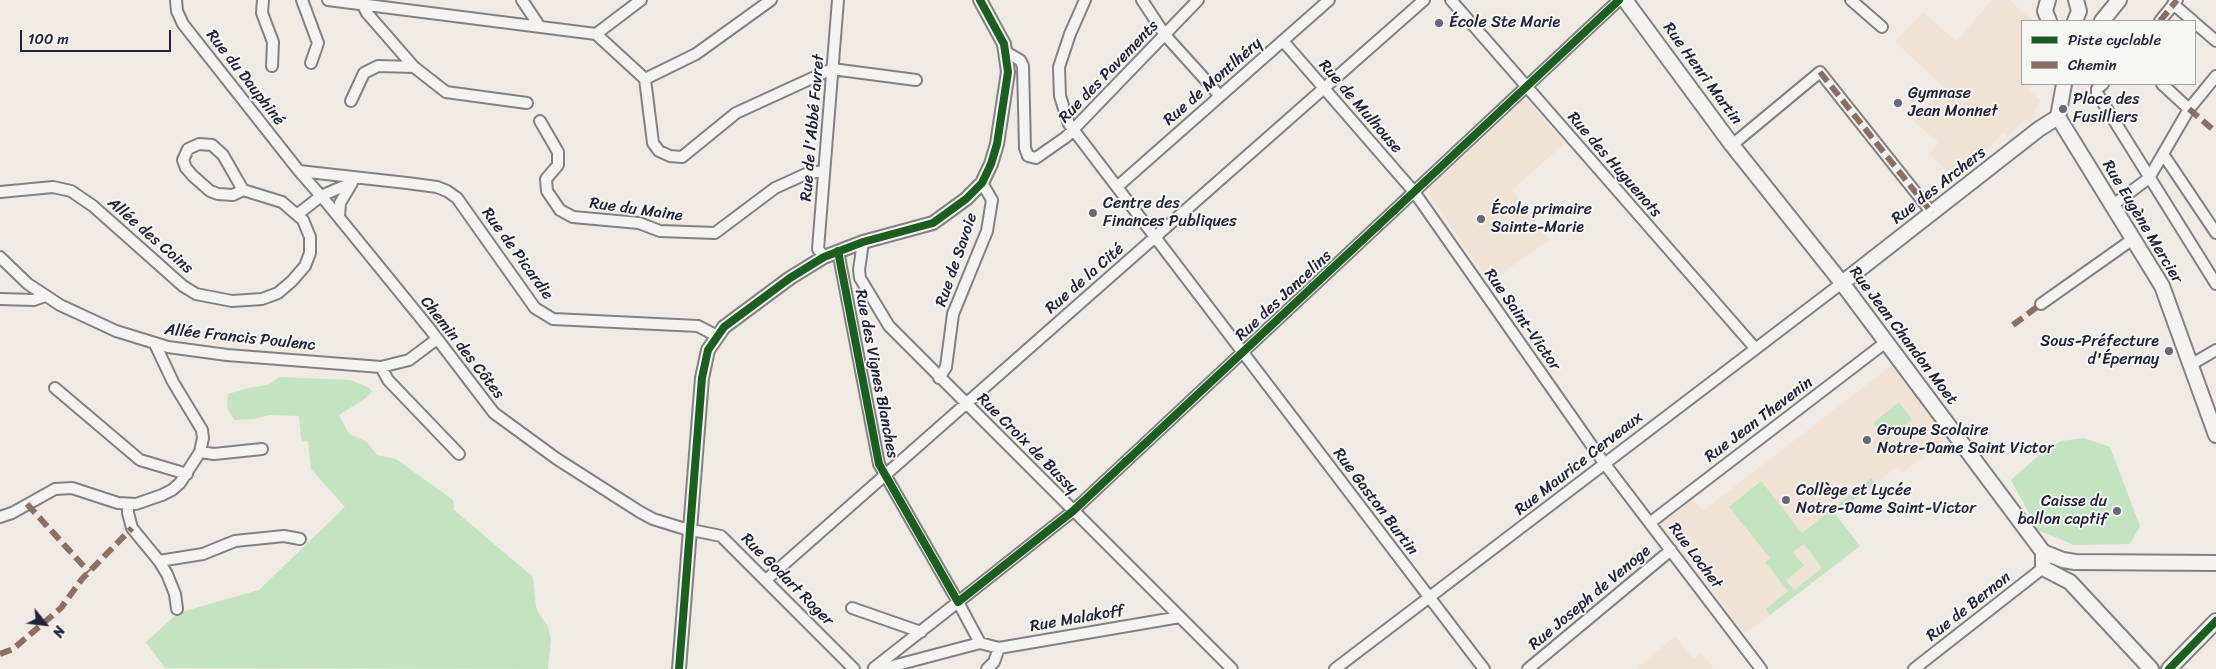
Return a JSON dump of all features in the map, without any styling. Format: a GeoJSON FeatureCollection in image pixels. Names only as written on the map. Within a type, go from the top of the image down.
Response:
{"type":"FeatureCollection","features":[{"type":"Feature","properties":{"kind":"main road","name":"Rue Henri Martin"},"geometry":{"type":"LineString","coordinates":[[1625,0],[1732,145]]}},
{"type":"Feature","properties":{"kind":"main road"},"geometry":{"type":"LineString","coordinates":[[2045,0],[2045,11],[2049,20]]}},
{"type":"Feature","properties":{"kind":"main road"},"geometry":{"type":"LineString","coordinates":[[2076,0],[2079,11],[2077,20]]}},
{"type":"Feature","properties":{"kind":"main road"},"geometry":{"type":"LineString","coordinates":[[2103,20],[2119,0]]}},
{"type":"Feature","properties":{"kind":"main road"},"geometry":{"type":"LineString","coordinates":[[2058,117],[2064,85]]}},
{"type":"Feature","properties":{"kind":"main road","name":"Rue Eugène Mercier"},"geometry":{"type":"LineString","coordinates":[[2058,117],[2162,286],[2192,364],[2216,435]]}},
{"type":"Feature","properties":{"kind":"main road","name":"Rue des Archers"},"geometry":{"type":"LineString","coordinates":[[1842,283],[2058,117]]}},
{"type":"Feature","properties":{"kind":"main road","name":"Rue Jean Chandon Moet"},"geometry":{"type":"LineString","coordinates":[[1732,145],[1842,283],[2043,552]]}},
{"type":"Feature","properties":{"kind":"main road"},"geometry":{"type":"LineString","coordinates":[[2151,669],[2070,582],[2043,568],[2043,552],[2063,560],[2075,562],[2216,563]]}},
{"type":"Feature","properties":{"kind":"main road"},"geometry":{"type":"LineString","coordinates":[[2070,582],[2070,573],[2075,562]]}},
{"type":"Feature","properties":{"kind":"main road"},"geometry":{"type":"LineString","coordinates":[[2169,669],[2216,621]]}},
{"type":"Feature","properties":{"kind":"street","name":"Rue du Dauphiné"},"geometry":{"type":"LineString","coordinates":[[176,0],[177,11],[183,24],[299,171]]}},
{"type":"Feature","properties":{"kind":"street"},"geometry":{"type":"LineString","coordinates":[[263,0],[262,13],[273,42],[272,66]]}},
{"type":"Feature","properties":{"kind":"street"},"geometry":{"type":"LineString","coordinates":[[302,0],[318,43],[311,63]]}},
{"type":"Feature","properties":{"kind":"street"},"geometry":{"type":"LineString","coordinates":[[328,0],[596,34],[645,79],[654,143],[659,151],[670,156],[682,157],[736,114],[832,69],[916,80]]}},
{"type":"Feature","properties":{"kind":"street"},"geometry":{"type":"LineString","coordinates":[[377,7],[386,0]]}},
{"type":"Feature","properties":{"kind":"street"},"geometry":{"type":"LineString","coordinates":[[522,0],[540,27]]}},
{"type":"Feature","properties":{"kind":"street"},"geometry":{"type":"LineString","coordinates":[[596,34],[641,0]]}},
{"type":"Feature","properties":{"kind":"street"},"geometry":{"type":"LineString","coordinates":[[645,79],[696,54],[771,0]]}},
{"type":"Feature","properties":{"kind":"street","name":"Rue de l'Abbé Favret"},"geometry":{"type":"LineString","coordinates":[[824,257],[818,249],[838,0]]}},
{"type":"Feature","properties":{"kind":"street"},"geometry":{"type":"LineString","coordinates":[[679,669],[703,366],[708,350],[724,327],[790,278],[824,257],[863,242],[933,223],[966,199],[982,183],[998,144],[1008,72],[1004,44],[980,0]]}},
{"type":"Feature","properties":{"kind":"street","name":"Rue Gaston Burtin"},"geometry":{"type":"LineString","coordinates":[[1085,0],[1070,34],[1059,67],[1060,96],[1073,129],[1484,669]]}},
{"type":"Feature","properties":{"kind":"street"},"geometry":{"type":"LineString","coordinates":[[1142,0],[1165,35],[1220,96]]}},
{"type":"Feature","properties":{"kind":"street","name":"Rue des Pavements"},"geometry":{"type":"LineString","coordinates":[[1006,52],[1020,60],[1024,66],[1025,148],[1028,156],[1036,158],[1066,137],[1198,0]]}},
{"type":"Feature","properties":{"kind":"street","name":"Rue de Montlhéry"},"geometry":{"type":"LineString","coordinates":[[1117,187],[1329,0]]}},
{"type":"Feature","properties":{"kind":"street","name":"Rue de la Cité"},"geometry":{"type":"LineString","coordinates":[[766,580],[1424,0]]}},
{"type":"Feature","properties":{"kind":"street","name":"Rue des Huguenots"},"geometry":{"type":"LineString","coordinates":[[1451,0],[1755,348]]}},
{"type":"Feature","properties":{"kind":"street","name":"Rue des Jancelins"},"geometry":{"type":"LineString","coordinates":[[874,668],[1073,510],[1415,193],[1619,0]]}},
{"type":"Feature","properties":{"kind":"street"},"geometry":{"type":"LineString","coordinates":[[1851,0],[1882,27]]}},
{"type":"Feature","properties":{"kind":"street"},"geometry":{"type":"LineString","coordinates":[[2161,20],[2175,2],[2192,20]]}},
{"type":"Feature","properties":{"kind":"street"},"geometry":{"type":"LineString","coordinates":[[363,5],[366,13],[414,67],[446,92],[527,103]]}},
{"type":"Feature","properties":{"kind":"street"},"geometry":{"type":"LineString","coordinates":[[2196,24],[2216,42]]}},
{"type":"Feature","properties":{"kind":"street","name":"Rue de Mulhouse"},"geometry":{"type":"LineString","coordinates":[[1283,41],[1415,193]]}},
{"type":"Feature","properties":{"kind":"street"},"geometry":{"type":"LineString","coordinates":[[351,100],[364,73],[378,66],[414,67]]}},
{"type":"Feature","properties":{"kind":"street"},"geometry":{"type":"LineString","coordinates":[[1732,145],[1820,72],[1932,213]]}},
{"type":"Feature","properties":{"kind":"street"},"geometry":{"type":"LineString","coordinates":[[2113,205],[2150,178],[2189,109],[2216,76]]}},
{"type":"Feature","properties":{"kind":"street"},"geometry":{"type":"LineString","coordinates":[[2163,85],[2189,109]]}},
{"type":"Feature","properties":{"kind":"street"},"geometry":{"type":"LineString","coordinates":[[2100,87],[2150,178],[2216,284]]}},
{"type":"Feature","properties":{"kind":"street","name":"Rue du Maine"},"geometry":{"type":"LineString","coordinates":[[540,121],[558,152],[558,165],[546,179],[546,191],[560,210],[573,217],[639,222],[660,231],[714,233],[775,188],[808,173],[824,170]]}},
{"type":"Feature","properties":{"kind":"street"},"geometry":{"type":"LineString","coordinates":[[242,190],[233,195],[218,194],[210,191],[186,168],[183,160],[188,149],[199,144],[212,145],[223,155],[242,190],[282,202],[298,214],[319,194],[328,174]]}},
{"type":"Feature","properties":{"kind":"street"},"geometry":{"type":"LineString","coordinates":[[2163,154],[2216,233]]}},
{"type":"Feature","properties":{"kind":"street","name":"Rue de Picardie"},"geometry":{"type":"LineString","coordinates":[[299,171],[437,187],[457,198],[534,308],[548,317],[562,321],[698,326],[717,336]]}},
{"type":"Feature","properties":{"kind":"street","name":"Chemin des Côtes"},"geometry":{"type":"LineString","coordinates":[[299,171],[437,339],[494,413],[558,459],[640,512],[653,519],[689,528]]}},
{"type":"Feature","properties":{"kind":"street"},"geometry":{"type":"LineString","coordinates":[[319,194],[368,178]]}},
{"type":"Feature","properties":{"kind":"street"},"geometry":{"type":"LineString","coordinates":[[339,218],[340,203],[351,183]]}},
{"type":"Feature","properties":{"kind":"street","name":"Rue de Savoie"},"geometry":{"type":"LineString","coordinates":[[939,378],[946,367],[954,314],[987,230],[992,200],[982,183]]}},
{"type":"Feature","properties":{"kind":"street","name":"Allée des Coins"},"geometry":{"type":"LineString","coordinates":[[0,192],[53,187],[71,191],[93,206],[183,286],[196,294],[232,301],[262,300],[278,293],[292,281],[304,266],[310,253],[310,237],[298,214]]}},
{"type":"Feature","properties":{"kind":"street","name":"Rue Saint-Victor"},"geometry":{"type":"LineString","coordinates":[[1415,193],[1604,463]]}},
{"type":"Feature","properties":{"kind":"street"},"geometry":{"type":"LineString","coordinates":[[2041,304],[2133,239]]}},
{"type":"Feature","properties":{"kind":"street","name":"Rue Croix de Bussy"},"geometry":{"type":"LineString","coordinates":[[863,242],[859,270],[864,288],[889,326],[1232,669]]}},
{"type":"Feature","properties":{"kind":"street","name":"Rue des Vignes Blanches"},"geometry":{"type":"LineString","coordinates":[[838,251],[879,464],[980,643]]}},
{"type":"Feature","properties":{"kind":"street","name":"Allée Francis Poulenc"},"geometry":{"type":"LineString","coordinates":[[0,257],[22,279],[45,296],[116,331],[156,344],[227,355],[381,367],[408,360],[437,339]]}},
{"type":"Feature","properties":{"kind":"street","name":"Rue Maurice Cerveaux"},"geometry":{"type":"LineString","coordinates":[[1335,669],[1842,283]]}},
{"type":"Feature","properties":{"kind":"street"},"geometry":{"type":"LineString","coordinates":[[0,299],[34,300],[45,296]]}},
{"type":"Feature","properties":{"kind":"street","name":"Rue Jean Thevenin"},"geometry":{"type":"LineString","coordinates":[[1651,522],[1886,342]]}},
{"type":"Feature","properties":{"kind":"street"},"geometry":{"type":"LineString","coordinates":[[0,517],[12,513],[35,498],[62,488],[77,490],[128,505],[145,502],[172,490],[187,474],[200,452],[204,438],[202,430],[173,382],[156,344]]}},
{"type":"Feature","properties":{"kind":"street"},"geometry":{"type":"LineString","coordinates":[[2192,364],[2216,350]]}},
{"type":"Feature","properties":{"kind":"street"},"geometry":{"type":"LineString","coordinates":[[381,367],[388,380],[459,454]]}},
{"type":"Feature","properties":{"kind":"street"},"geometry":{"type":"LineString","coordinates":[[55,388],[140,460],[187,474]]}},
{"type":"Feature","properties":{"kind":"street"},"geometry":{"type":"LineString","coordinates":[[200,452],[214,454],[262,449]]}},
{"type":"Feature","properties":{"kind":"street","name":"Rue Lochet"},"geometry":{"type":"LineString","coordinates":[[1604,463],[1651,522],[1761,669]]}},
{"type":"Feature","properties":{"kind":"street"},"geometry":{"type":"LineString","coordinates":[[128,505],[132,528],[159,561],[174,588],[177,608]]}},
{"type":"Feature","properties":{"kind":"street","name":"Rue Godart Roger"},"geometry":{"type":"LineString","coordinates":[[689,528],[721,536],[854,669]]}},
{"type":"Feature","properties":{"kind":"street"},"geometry":{"type":"LineString","coordinates":[[159,561],[203,554],[230,542],[258,537],[284,536],[300,539]]}},
{"type":"Feature","properties":{"kind":"street","name":"Rue Joseph de Venoge"},"geometry":{"type":"LineString","coordinates":[[1528,669],[1671,550]]}},
{"type":"Feature","properties":{"kind":"street","name":"Rue de Bernon"},"geometry":{"type":"LineString","coordinates":[[1914,669],[2043,568]]}},
{"type":"Feature","properties":{"kind":"street"},"geometry":{"type":"LineString","coordinates":[[852,608],[920,632]]}},
{"type":"Feature","properties":{"kind":"street","name":"Rue Malakoff"},"geometry":{"type":"LineString","coordinates":[[980,643],[999,648],[1180,616]]}},
{"type":"Feature","properties":{"kind":"street"},"geometry":{"type":"LineString","coordinates":[[874,668],[889,667],[980,643]]}},
{"type":"Feature","properties":{"kind":"street"},"geometry":{"type":"LineString","coordinates":[[987,669],[994,662],[999,648]]}},
{"type":"Feature","properties":{"kind":"shaded area"},"geometry":{"type":"Polygon","coordinates":[[[1992,0],[2009,0],[2033,20],[2021,20],[2021,85],[2033,85],[2029,91],[2041,101],[2034,110],[2037,113],[2030,123],[2025,119],[2007,137],[2003,133],[1982,156],[1979,154],[1969,166],[1964,163],[1952,175],[1929,154],[1938,142],[1913,121],[1943,86],[1895,42],[1923,12],[1956,41],[1992,0]]]}},
{"type":"Feature","properties":{"kind":"shaded area"},"geometry":{"type":"Polygon","coordinates":[[[1524,100],[1527,100],[1565,143],[1512,190],[1550,240],[1489,282],[1429,194],[1429,189],[1524,100]]]}},
{"type":"Feature","properties":{"kind":"shaded area","name":"Collège et Lycée Notre-Dame Saint-Victor"},"geometry":{"type":"Polygon","coordinates":[[[1893,364],[1949,436],[1902,473],[1897,467],[1836,514],[1860,546],[1745,634],[1661,524],[1662,521],[1692,498],[1703,511],[1893,364]]]}},
{"type":"Feature","properties":{"kind":"shaded area"},"geometry":{"type":"Polygon","coordinates":[[[1675,636],[1694,659],[1701,653],[1714,669],[1636,669],[1675,636]]]}},
{"type":"Feature","properties":{"kind":"green space"},"geometry":{"type":"Polygon","coordinates":[[[280,377],[350,380],[368,387],[372,391],[366,398],[339,415],[349,434],[366,441],[377,455],[396,459],[453,500],[454,510],[533,577],[536,607],[548,626],[551,639],[548,669],[165,668],[146,642],[178,613],[259,590],[345,507],[311,469],[308,441],[302,442],[299,416],[269,415],[254,419],[234,420],[227,407],[228,394],[267,385],[280,377]]]}},
{"type":"Feature","properties":{"kind":"green space"},"geometry":{"type":"Polygon","coordinates":[[[1899,402],[1912,420],[1886,440],[1873,423],[1899,402]]]}},
{"type":"Feature","properties":{"kind":"green space"},"geometry":{"type":"Polygon","coordinates":[[[2084,438],[2110,447],[2140,526],[2130,544],[2074,545],[2038,530],[2011,480],[2047,448],[2061,441],[2084,438]]]}},
{"type":"Feature","properties":{"kind":"green space"},"geometry":{"type":"Polygon","coordinates":[[[1871,478],[1875,484],[1835,514],[1860,546],[1770,615],[1766,609],[1788,591],[1765,562],[1770,558],[1729,507],[1761,481],[1802,533],[1871,478]],[[1804,544],[1793,552],[1804,566],[1786,580],[1794,590],[1822,568],[1804,544]]]}},
{"type":"Feature","properties":{"kind":"marked path"},"geometry":{"type":"LineString","coordinates":[[2161,20],[2177,0]]}},
{"type":"Feature","properties":{"kind":"marked path"},"geometry":{"type":"LineString","coordinates":[[1820,72],[1932,213]]}},
{"type":"Feature","properties":{"kind":"marked path"},"geometry":{"type":"LineString","coordinates":[[2189,109],[2216,132]]}},
{"type":"Feature","properties":{"kind":"marked path"},"geometry":{"type":"LineString","coordinates":[[2013,325],[2041,304]]}},
{"type":"Feature","properties":{"kind":"marked path"},"geometry":{"type":"LineString","coordinates":[[27,504],[89,572]]}},
{"type":"Feature","properties":{"kind":"marked path"},"geometry":{"type":"LineString","coordinates":[[0,654],[13,649],[61,608],[82,579],[132,528]]}},
{"type":"Feature","properties":{"kind":"cycle path"},"geometry":{"type":"LineString","coordinates":[[679,669],[702,378],[708,350],[724,327],[790,278],[824,257],[863,242],[933,223],[966,199],[982,183],[991,164],[997,144],[1008,72],[1004,44],[980,0]]}},
{"type":"Feature","properties":{"kind":"cycle path"},"geometry":{"type":"LineString","coordinates":[[838,251],[879,464],[958,602],[1073,511],[1619,0]]}},
{"type":"Feature","properties":{"kind":"cycle path"},"geometry":{"type":"LineString","coordinates":[[2169,669],[2216,621]]}},
{"type":"Feature","properties":{"kind":"place","name":"École Ste Marie"},"geometry":{"type":"Point","coordinates":[1439,23]}},
{"type":"Feature","properties":{"kind":"place","name":"Gymnase Jean Monnet"},"geometry":{"type":"Point","coordinates":[1898,103]}},
{"type":"Feature","properties":{"kind":"place","name":"Place des Fusilliers"},"geometry":{"type":"Point","coordinates":[2063,109]}},
{"type":"Feature","properties":{"kind":"place","name":"Centre des Finances Publiques"},"geometry":{"type":"Point","coordinates":[1093,213]}},
{"type":"Feature","properties":{"kind":"place","name":"École primaire Sainte-Marie"},"geometry":{"type":"Point","coordinates":[1481,219]}},
{"type":"Feature","properties":{"kind":"place","name":"Sous-Préfecture d'Épernay"},"geometry":{"type":"Point","coordinates":[2169,351]}},
{"type":"Feature","properties":{"kind":"place","name":"Groupe Scolaire Notre-Dame Saint Victor"},"geometry":{"type":"Point","coordinates":[1867,440]}},
{"type":"Feature","properties":{"kind":"place","name":"Collège et Lycée Notre-Dame Saint-Victor"},"geometry":{"type":"Point","coordinates":[1786,500]}},
{"type":"Feature","properties":{"kind":"place","name":"Caisse du ballon captif"},"geometry":{"type":"Point","coordinates":[2117,511]}}]}
